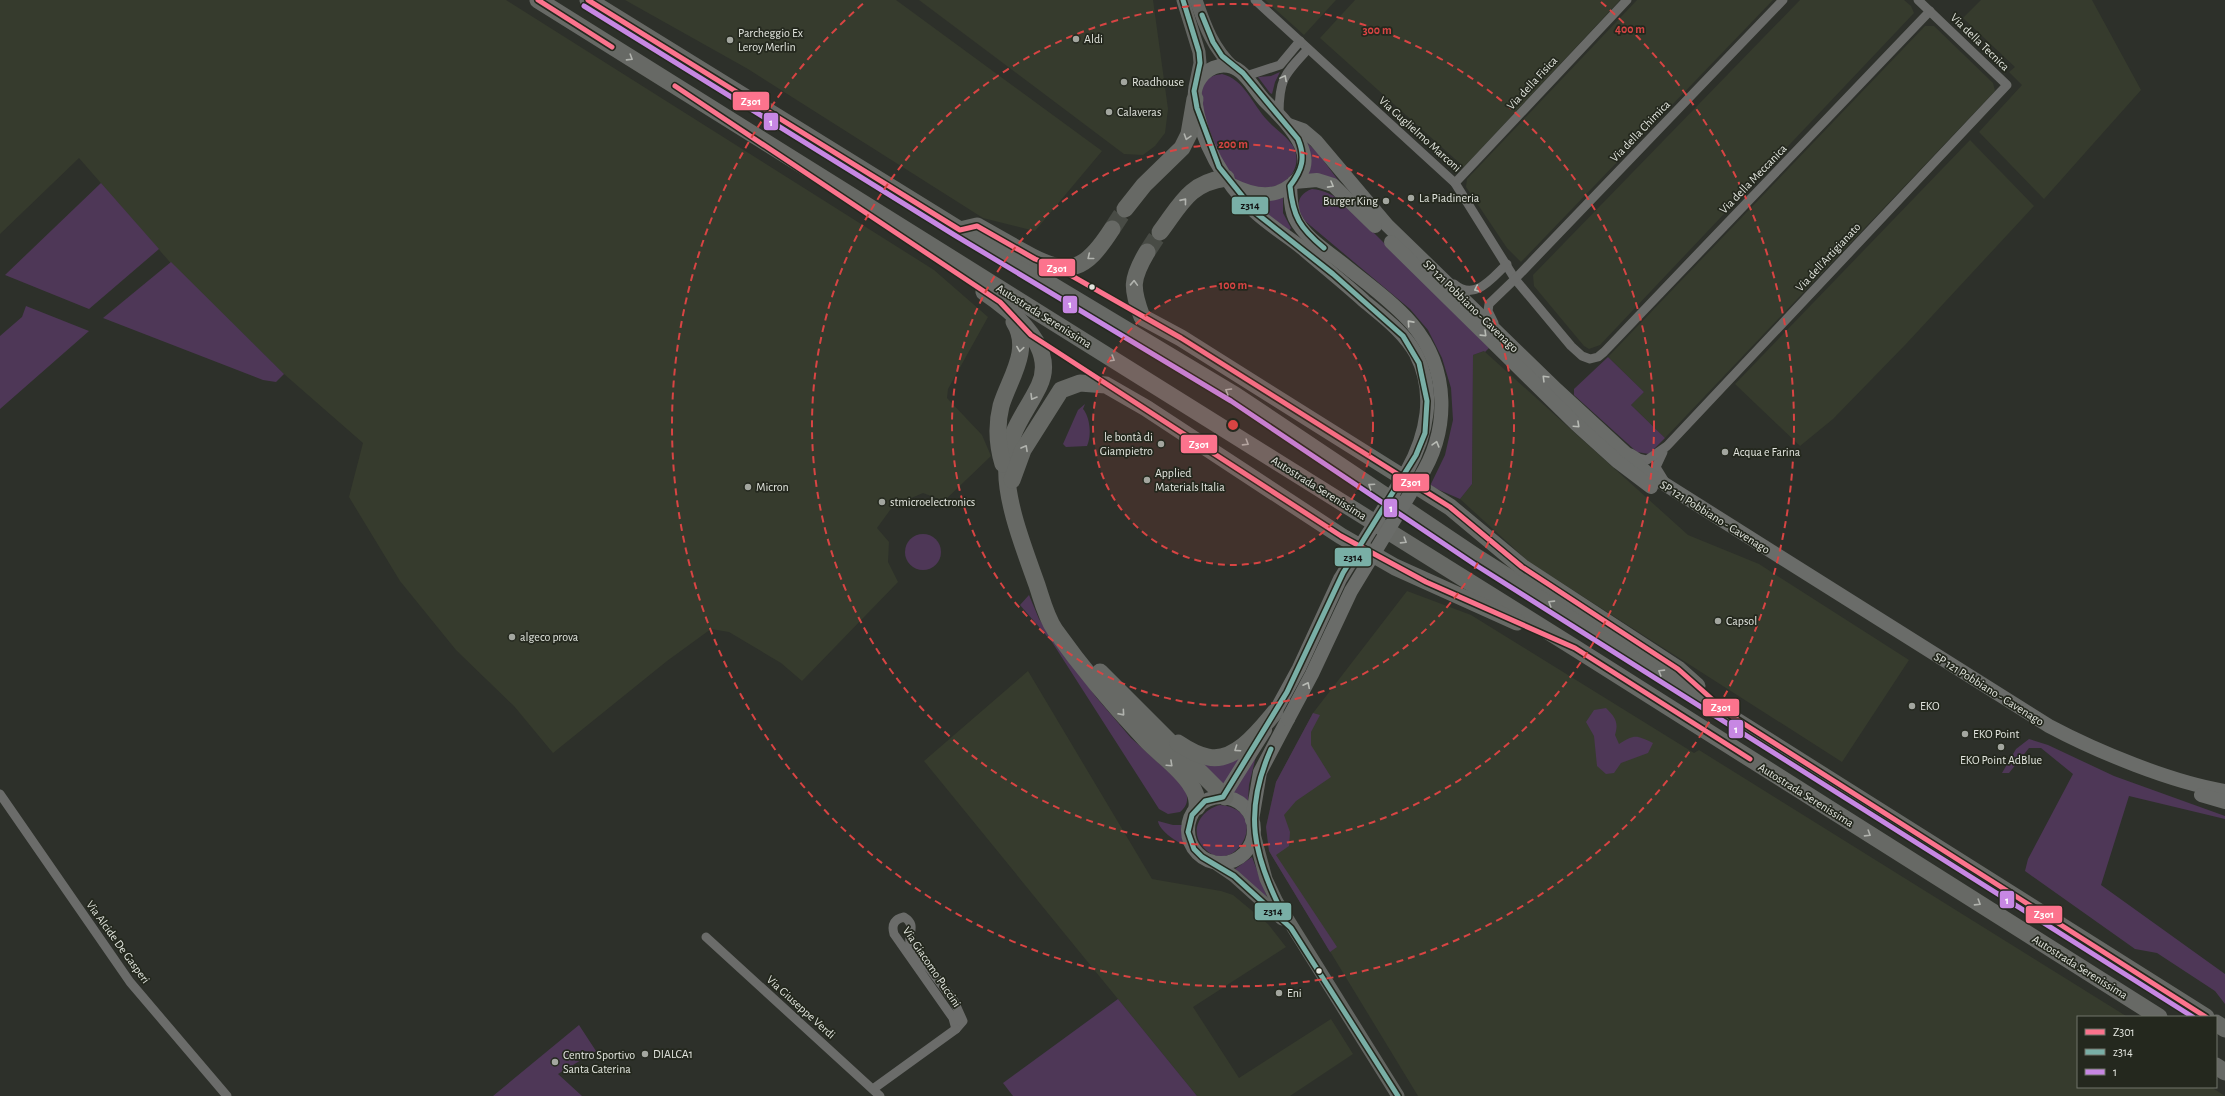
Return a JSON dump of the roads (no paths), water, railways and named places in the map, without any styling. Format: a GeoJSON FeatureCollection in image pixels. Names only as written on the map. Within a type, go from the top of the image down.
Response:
{"type":"FeatureCollection","features":[{"type":"Feature","properties":{"kind":"highway","name":"Autostrada Serenissima"},"geometry":{"type":"LineString","coordinates":[[538,0],[1575,648],[2157,1016]]}},
{"type":"Feature","properties":{"kind":"highway","name":"Autostrada Serenissima"},"geometry":{"type":"LineString","coordinates":[[588,0],[960,230],[1236,395],[1478,558],[1730,715],[2204,1016]]}},
{"type":"Feature","properties":{"kind":"highway"},"geometry":{"type":"LineString","coordinates":[[1125,209],[1144,185],[1182,148],[1189,134],[1194,94]]}},
{"type":"Feature","properties":{"kind":"highway"},"geometry":{"type":"LineString","coordinates":[[711,109],[1000,302],[1018,320],[1036,343],[1041,353],[1044,368],[1039,386],[1011,435],[1007,477]]}},
{"type":"Feature","properties":{"kind":"highway"},"geometry":{"type":"LineString","coordinates":[[1160,232],[1186,198],[1198,186],[1208,181],[1229,181]]}},
{"type":"Feature","properties":{"kind":"highway"},"geometry":{"type":"LineString","coordinates":[[960,230],[977,226],[1035,259],[1062,269],[1078,265],[1097,252],[1112,229]]}},
{"type":"Feature","properties":{"kind":"highway"},"geometry":{"type":"LineString","coordinates":[[1147,252],[1136,271],[1133,280],[1134,295],[1142,317],[1181,338],[1450,507],[1522,567],[1678,669],[1730,715]]}},
{"type":"Feature","properties":{"kind":"highway"},"geometry":{"type":"LineString","coordinates":[[1000,302],[1017,327],[1021,339],[1018,362],[1001,406],[997,432],[999,448],[1007,477],[1010,498],[1036,584],[1049,620],[1054,630],[1137,730],[1190,784],[1197,799],[1197,807]]}},
{"type":"Feature","properties":{"kind":"highway"},"geometry":{"type":"LineString","coordinates":[[1010,498],[1018,462],[1056,395],[1072,384],[1092,383],[1106,385],[1126,396],[1341,536],[1395,567],[1575,648]]}},
{"type":"Feature","properties":{"kind":"highway"},"geometry":{"type":"LineString","coordinates":[[1054,630],[1224,797]]}},
{"type":"Feature","properties":{"kind":"highway"},"geometry":{"type":"LineString","coordinates":[[1154,727],[1189,750],[1209,758],[1216,758],[1237,750],[1258,731],[1282,716]]}},
{"type":"Feature","properties":{"kind":"main road"},"geometry":{"type":"LineString","coordinates":[[1224,797],[1282,716],[1312,674],[1350,591],[1420,479],[1435,450],[1442,413],[1441,387],[1429,350],[1413,325],[1393,305],[1303,230],[1292,210],[1292,184],[1302,171],[1304,159],[1299,140],[1289,125],[1260,95],[1246,76],[1234,68],[1224,66],[1211,69],[1201,78],[1194,94],[1214,157],[1229,181],[1256,213],[1300,247],[1392,325],[1413,351],[1423,375],[1427,411],[1423,439],[1407,471],[1340,579],[1295,675],[1282,716],[1260,772],[1253,827],[1249,847],[1239,857],[1227,862],[1212,862],[1199,855],[1190,841],[1189,823],[1197,807],[1209,799],[1224,797],[1234,800],[1244,807],[1253,827]]}},
{"type":"Feature","properties":{"kind":"main road","name":"SP 121 Pobbiano - Cavenago"},"geometry":{"type":"LineString","coordinates":[[1289,125],[1303,130],[1316,141],[1379,217],[1583,415],[1640,467],[1690,501],[2042,722],[2085,744],[2145,767],[2177,779],[2225,791]]}},
{"type":"Feature","properties":{"kind":"main road","name":"SP 121 Pobbiano - Cavenago"},"geometry":{"type":"LineString","coordinates":[[1229,181],[1247,191],[1264,195],[1277,193],[1292,184],[1318,180],[1333,185],[1576,424],[1618,462],[1662,495],[2043,733],[2087,754],[2122,768],[2225,802]]}},
{"type":"Feature","properties":{"kind":"main road"},"geometry":{"type":"LineString","coordinates":[[1401,251],[1411,257],[1461,305],[1475,309]]}},
{"type":"Feature","properties":{"kind":"main road"},"geometry":{"type":"LineString","coordinates":[[2145,767],[2202,780],[2225,783]]}},
{"type":"Feature","properties":{"kind":"street"},"geometry":{"type":"LineString","coordinates":[[1183,0],[1199,52],[1200,63],[1194,94]]}},
{"type":"Feature","properties":{"kind":"street"},"geometry":{"type":"LineString","coordinates":[[1196,0],[1211,40],[1222,56],[1234,68]]}},
{"type":"Feature","properties":{"kind":"street","name":"Via Guglielmo Marconi"},"geometry":{"type":"LineString","coordinates":[[1255,0],[1455,182],[1515,279],[1571,346],[1582,356],[1590,359]]}},
{"type":"Feature","properties":{"kind":"street","name":"Via della Fisica"},"geometry":{"type":"LineString","coordinates":[[1455,182],[1627,0]]}},
{"type":"Feature","properties":{"kind":"street","name":"Via della Chimica"},"geometry":{"type":"LineString","coordinates":[[1489,304],[1515,279],[1783,0]]}},
{"type":"Feature","properties":{"kind":"street","name":"Via della Tecnica"},"geometry":{"type":"LineString","coordinates":[[1918,0],[2007,85]]}},
{"type":"Feature","properties":{"kind":"street","name":"Via della Meccanica"},"geometry":{"type":"LineString","coordinates":[[1590,359],[1598,357],[1604,352],[1930,11]]}},
{"type":"Feature","properties":{"kind":"street"},"geometry":{"type":"LineString","coordinates":[[1246,76],[1277,67],[1300,41]]}},
{"type":"Feature","properties":{"kind":"street"},"geometry":{"type":"LineString","coordinates":[[1279,114],[1279,91],[1286,73],[1308,49]]}},
{"type":"Feature","properties":{"kind":"street","name":"Via dell'Artigianato"},"geometry":{"type":"LineString","coordinates":[[1583,415],[1639,458],[1650,458],[1667,446],[2007,85]]}},
{"type":"Feature","properties":{"kind":"street"},"geometry":{"type":"LineString","coordinates":[[1432,268],[1459,289],[1469,292],[1478,290],[1507,264]]}},
{"type":"Feature","properties":{"kind":"street"},"geometry":{"type":"LineString","coordinates":[[1475,309],[1489,304],[1490,317],[1509,342]]}},
{"type":"Feature","properties":{"kind":"street","name":"Via dell'Artigianato"},"geometry":{"type":"LineString","coordinates":[[1667,446],[1657,464],[1656,471],[1663,480],[1690,501]]}},
{"type":"Feature","properties":{"kind":"street","name":"Via Alcide De Gasperi"},"geometry":{"type":"LineString","coordinates":[[0,794],[130,982],[227,1096]]}},
{"type":"Feature","properties":{"kind":"street"},"geometry":{"type":"LineString","coordinates":[[1253,827],[1266,879],[1291,928],[1398,1096]]}},
{"type":"Feature","properties":{"kind":"street"},"geometry":{"type":"LineString","coordinates":[[1212,862],[1234,876],[1291,928]]}},
{"type":"Feature","properties":{"kind":"street","name":"Via Giacomo Puccini"},"geometry":{"type":"LineString","coordinates":[[904,917],[912,924],[913,929],[909,936],[910,943],[954,1001],[963,1021],[956,1029],[953,1018],[894,934],[893,923],[898,919],[904,917]]}},
{"type":"Feature","properties":{"kind":"street","name":"Via Giuseppe Verdi"},"geometry":{"type":"LineString","coordinates":[[706,937],[880,1096]]}},
{"type":"Feature","properties":{"kind":"street"},"geometry":{"type":"LineString","coordinates":[[873,1089],[956,1029]]}},
{"type":"Feature","properties":{"kind":"street"},"geometry":{"type":"LineString","coordinates":[[1381,1068],[1391,1096]]}},
{"type":"Feature","properties":{"kind":"tunnel"},"geometry":{"type":"LineString","coordinates":[[1112,229],[1125,209]]}},
{"type":"Feature","properties":{"kind":"tunnel"},"geometry":{"type":"LineString","coordinates":[[1147,252],[1160,232]]}},
{"type":"Feature","properties":{"kind":"place","name":"Aldi"},"geometry":{"type":"Point","coordinates":[1076,39]}},
{"type":"Feature","properties":{"kind":"place","name":"Parcheggio Ex Leroy Merlin"},"geometry":{"type":"Point","coordinates":[730,40]}},
{"type":"Feature","properties":{"kind":"place","name":"Roadhouse"},"geometry":{"type":"Point","coordinates":[1124,82]}},
{"type":"Feature","properties":{"kind":"place","name":"Calaveras"},"geometry":{"type":"Point","coordinates":[1109,112]}},
{"type":"Feature","properties":{"kind":"place","name":"La Piadineria"},"geometry":{"type":"Point","coordinates":[1411,198]}},
{"type":"Feature","properties":{"kind":"place","name":"Burger King"},"geometry":{"type":"Point","coordinates":[1386,201]}},
{"type":"Feature","properties":{"kind":"place","name":"le bontà di Giampietro"},"geometry":{"type":"Point","coordinates":[1161,444]}},
{"type":"Feature","properties":{"kind":"place","name":"Acqua e Farina"},"geometry":{"type":"Point","coordinates":[1725,452]}},
{"type":"Feature","properties":{"kind":"place","name":"Applied Materials Italia"},"geometry":{"type":"Point","coordinates":[1147,480]}},
{"type":"Feature","properties":{"kind":"place","name":"Micron"},"geometry":{"type":"Point","coordinates":[748,487]}},
{"type":"Feature","properties":{"kind":"place","name":"stmicroelectronics"},"geometry":{"type":"Point","coordinates":[882,502]}},
{"type":"Feature","properties":{"kind":"place","name":"Capsol"},"geometry":{"type":"Point","coordinates":[1718,621]}},
{"type":"Feature","properties":{"kind":"place","name":"algeco prova"},"geometry":{"type":"Point","coordinates":[512,637]}},
{"type":"Feature","properties":{"kind":"place","name":"EKO"},"geometry":{"type":"Point","coordinates":[1912,706]}},
{"type":"Feature","properties":{"kind":"place","name":"EKO Point"},"geometry":{"type":"Point","coordinates":[1965,734]}},
{"type":"Feature","properties":{"kind":"place","name":"EKO Point AdBlue"},"geometry":{"type":"Point","coordinates":[2001,747]}},
{"type":"Feature","properties":{"kind":"place","name":"Eni"},"geometry":{"type":"Point","coordinates":[1279,993]}},
{"type":"Feature","properties":{"kind":"place","name":"DIALCA1"},"geometry":{"type":"Point","coordinates":[645,1054]}},
{"type":"Feature","properties":{"kind":"place","name":"Centro Sportivo Santa Caterina"},"geometry":{"type":"Point","coordinates":[555,1062]}}]}
